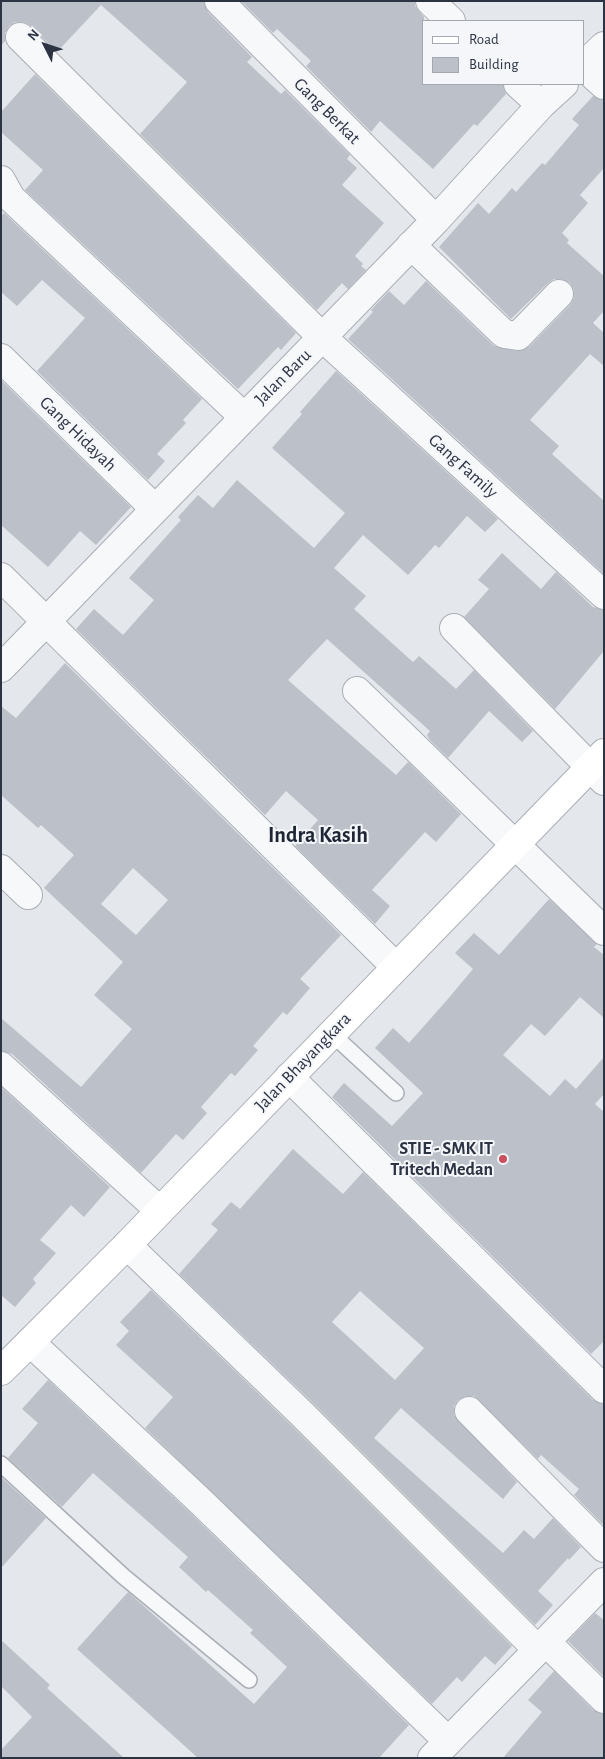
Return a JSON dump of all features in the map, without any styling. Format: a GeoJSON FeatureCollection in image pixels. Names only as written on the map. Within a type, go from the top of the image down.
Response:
{"type":"FeatureCollection","features":[{"type":"Feature","properties":{"kind":"main road","name":"Jalan Bhayangkara"},"geometry":{"type":"LineString","coordinates":[[1,1371],[127,1245],[158,1210],[514,844],[599,767]]}},
{"type":"Feature","properties":{"kind":"street","name":"Gang Berkat"},"geometry":{"type":"LineString","coordinates":[[219,1],[436,220]]}},
{"type":"Feature","properties":{"kind":"street"},"geometry":{"type":"LineString","coordinates":[[430,1],[450,20]]}},
{"type":"Feature","properties":{"kind":"street","name":"Gang Family"},"geometry":{"type":"LineString","coordinates":[[20,37],[322,337],[604,594]]}},
{"type":"Feature","properties":{"kind":"street"},"geometry":{"type":"LineString","coordinates":[[585,65],[604,46]]}},
{"type":"Feature","properties":{"kind":"street"},"geometry":{"type":"LineString","coordinates":[[585,67],[604,85]]}},
{"type":"Feature","properties":{"kind":"street"},"geometry":{"type":"LineString","coordinates":[[519,85],[541,105]]}},
{"type":"Feature","properties":{"kind":"street","name":"Jalan Baru"},"geometry":{"type":"LineString","coordinates":[[1,668],[48,622],[244,416],[436,220],[541,105],[563,85]]}},
{"type":"Feature","properties":{"kind":"street"},"geometry":{"type":"LineString","coordinates":[[1,180],[11,198],[244,416]]}},
{"type":"Feature","properties":{"kind":"street"},"geometry":{"type":"LineString","coordinates":[[411,245],[504,334],[518,336],[559,294]]}},
{"type":"Feature","properties":{"kind":"street","name":"Gang Hidayah"},"geometry":{"type":"LineString","coordinates":[[1,358],[155,509]]}},
{"type":"Feature","properties":{"kind":"street"},"geometry":{"type":"LineString","coordinates":[[1,577],[395,966]]}},
{"type":"Feature","properties":{"kind":"street"},"geometry":{"type":"LineString","coordinates":[[454,628],[599,767]]}},
{"type":"Feature","properties":{"kind":"street"},"geometry":{"type":"LineString","coordinates":[[356,692],[604,931]]}},
{"type":"Feature","properties":{"kind":"street"},"geometry":{"type":"LineString","coordinates":[[1,869],[28,895]]}},
{"type":"Feature","properties":{"kind":"street"},"geometry":{"type":"LineString","coordinates":[[1,1066],[158,1210]]}},
{"type":"Feature","properties":{"kind":"street"},"geometry":{"type":"LineString","coordinates":[[289,1077],[604,1389]]}},
{"type":"Feature","properties":{"kind":"street"},"geometry":{"type":"LineString","coordinates":[[127,1245],[542,1646],[604,1699]]}},
{"type":"Feature","properties":{"kind":"street"},"geometry":{"type":"LineString","coordinates":[[30,1342],[197,1498],[440,1750],[604,1582]]}},
{"type":"Feature","properties":{"kind":"street"},"geometry":{"type":"LineString","coordinates":[[468,1411],[604,1548]]}},
{"type":"Feature","properties":{"kind":"lane"},"geometry":{"type":"LineString","coordinates":[[331,1033],[396,1094]]}},
{"type":"Feature","properties":{"kind":"lane"},"geometry":{"type":"LineString","coordinates":[[1,1464],[123,1576],[249,1680]]}},
{"type":"Feature","properties":{"kind":"building"},"geometry":{"type":"Polygon","coordinates":[[[1,1],[204,1],[208,12],[252,57],[247,62],[281,94],[285,90],[350,155],[347,159],[357,168],[342,185],[384,223],[355,256],[366,270],[348,289],[342,283],[317,310],[140,134],[187,82],[101,5],[57,52],[31,26],[24,22],[15,22],[9,26],[5,33],[5,41],[1,46],[1,1]]]}},
{"type":"Feature","properties":{"kind":"building"},"geometry":{"type":"Polygon","coordinates":[[[241,1],[415,1],[415,6],[424,17],[424,20],[422,20],[422,85],[503,85],[506,94],[477,126],[474,124],[433,169],[380,121],[371,132],[306,66],[311,61],[277,29],[273,33],[241,1]]]}},
{"type":"Feature","properties":{"kind":"building"},"geometry":{"type":"Polygon","coordinates":[[[35,74],[296,333],[281,350],[278,347],[238,389],[25,190],[43,170],[1,132],[1,112],[35,74]]]}},
{"type":"Feature","properties":{"kind":"building"},"geometry":{"type":"Polygon","coordinates":[[[593,96],[604,100],[604,168],[580,195],[588,203],[562,233],[569,240],[567,243],[604,276],[604,311],[593,323],[604,333],[604,366],[590,354],[530,420],[559,446],[552,454],[604,501],[604,574],[348,339],[389,291],[404,305],[426,281],[494,346],[516,351],[529,347],[570,305],[574,298],[574,290],[570,283],[562,279],[554,279],[511,319],[439,247],[478,203],[489,214],[512,188],[516,192],[542,163],[545,165],[579,125],[572,119],[593,96]]]}},
{"type":"Feature","properties":{"kind":"building"},"geometry":{"type":"Polygon","coordinates":[[[4,213],[202,399],[183,420],[186,423],[157,454],[165,461],[148,480],[37,371],[85,318],[42,280],[17,306],[1,292],[1,216],[4,213]]]}},
{"type":"Feature","properties":{"kind":"building"},"geometry":{"type":"Polygon","coordinates":[[[336,371],[498,519],[485,532],[467,516],[439,548],[435,545],[408,575],[363,535],[334,568],[366,596],[354,609],[413,662],[419,656],[456,689],[474,670],[533,731],[522,742],[489,711],[448,758],[429,739],[427,735],[430,731],[327,639],[288,680],[396,775],[408,762],[461,814],[436,842],[425,832],[372,890],[390,906],[375,924],[295,846],[318,820],[286,791],[265,815],[76,629],[94,609],[123,635],[154,600],[129,578],[181,520],[178,517],[198,495],[213,508],[237,480],[314,548],[345,513],[272,448],[336,371]]]}},
{"type":"Feature","properties":{"kind":"building"},"geometry":{"type":"Polygon","coordinates":[[[1,380],[131,507],[96,545],[80,531],[48,567],[1,525],[1,380]]]}},
{"type":"Feature","properties":{"kind":"building"},"geometry":{"type":"Polygon","coordinates":[[[502,553],[541,589],[556,572],[593,607],[604,610],[604,651],[555,709],[464,617],[489,589],[478,580],[502,553]]]}},
{"type":"Feature","properties":{"kind":"building"},"geometry":{"type":"Polygon","coordinates":[[[65,663],[341,935],[300,979],[310,988],[287,1015],[283,1012],[253,1046],[258,1050],[235,1076],[231,1073],[201,1107],[207,1113],[183,1140],[176,1134],[141,1173],[12,1054],[1,1051],[1,1018],[81,1087],[132,1029],[94,995],[123,962],[44,888],[74,855],[41,825],[38,828],[1,795],[1,706],[16,718],[65,663]],[[133,868],[101,904],[136,935],[168,900],[133,868]]]}},
{"type":"Feature","properties":{"kind":"building"},"geometry":{"type":"Polygon","coordinates":[[[549,899],[597,944],[594,947],[604,955],[604,1018],[580,997],[545,1036],[531,1024],[503,1055],[550,1096],[565,1079],[576,1089],[604,1057],[604,1094],[595,1104],[604,1112],[604,1341],[591,1354],[332,1097],[344,1083],[392,1126],[423,1093],[375,1048],[393,1028],[409,1043],[447,1000],[473,969],[455,953],[474,933],[499,955],[549,899]]]}},
{"type":"Feature","properties":{"kind":"building"},"geometry":{"type":"Polygon","coordinates":[[[1,1087],[110,1187],[84,1217],[71,1205],[40,1240],[56,1253],[33,1279],[36,1283],[15,1307],[1,1295],[1,1087]]]}},
{"type":"Feature","properties":{"kind":"building"},"geometry":{"type":"Polygon","coordinates":[[[293,1149],[343,1194],[363,1172],[593,1400],[604,1404],[604,1522],[602,1524],[574,1495],[579,1489],[541,1455],[538,1459],[474,1396],[466,1396],[458,1400],[454,1406],[454,1415],[517,1482],[503,1499],[401,1408],[374,1438],[503,1553],[524,1530],[534,1539],[553,1518],[581,1547],[569,1560],[568,1558],[538,1591],[553,1605],[535,1625],[313,1403],[179,1274],[218,1230],[211,1224],[231,1202],[240,1209],[293,1149]],[[360,1291],[332,1322],[395,1380],[424,1348],[360,1291]]]}},
{"type":"Feature","properties":{"kind":"building"},"geometry":{"type":"Polygon","coordinates":[[[151,1290],[291,1425],[512,1646],[495,1665],[485,1656],[462,1682],[457,1677],[432,1704],[145,1428],[173,1397],[116,1345],[129,1331],[120,1322],[151,1290]]]}},
{"type":"Feature","properties":{"kind":"building"},"geometry":{"type":"Polygon","coordinates":[[[48,1380],[186,1509],[409,1725],[379,1758],[198,1758],[77,1649],[128,1592],[254,1704],[287,1667],[250,1633],[253,1630],[208,1590],[206,1592],[179,1567],[188,1557],[93,1473],[62,1507],[8,1458],[38,1423],[22,1409],[48,1380]]]}},
{"type":"Feature","properties":{"kind":"building"},"geometry":{"type":"Polygon","coordinates":[[[1,1477],[46,1518],[1,1568],[1,1477]]]}},
{"type":"Feature","properties":{"kind":"building"},"geometry":{"type":"Polygon","coordinates":[[[595,1613],[604,1620],[604,1677],[568,1641],[595,1613]]]}},
{"type":"Feature","properties":{"kind":"building"},"geometry":{"type":"Polygon","coordinates":[[[1,1640],[50,1685],[47,1688],[124,1758],[1,1758],[1,1750],[32,1717],[1,1686],[1,1640]]]}},
{"type":"Feature","properties":{"kind":"building"},"geometry":{"type":"Polygon","coordinates":[[[554,1671],[593,1710],[604,1714],[604,1758],[503,1758],[542,1712],[528,1700],[554,1671]]]}},
{"type":"Feature","properties":{"kind":"place","name":"STIE - SMK IT Tritech Medan"},"geometry":{"type":"Point","coordinates":[503,1159]}},
{"type":"Feature","properties":{"kind":"district","name":"Indra Kasih"},"geometry":{"type":"Point","coordinates":[318,835]}}]}
